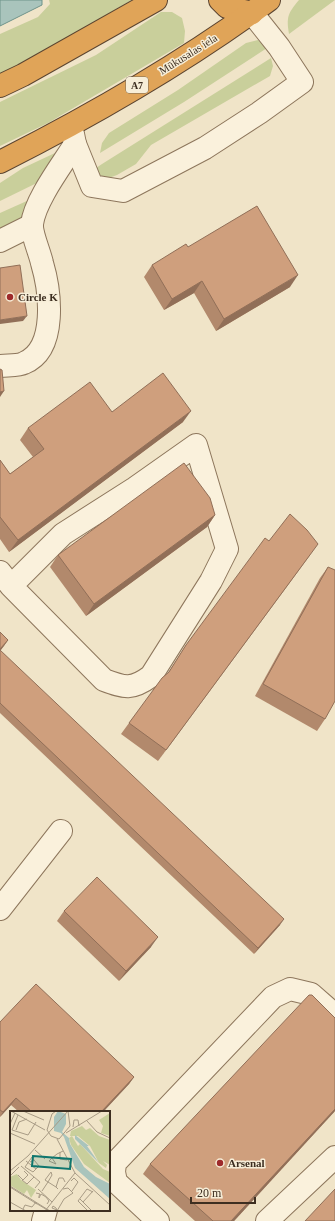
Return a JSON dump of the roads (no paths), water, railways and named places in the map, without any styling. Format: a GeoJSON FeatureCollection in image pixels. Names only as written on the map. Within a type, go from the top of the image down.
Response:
{"type":"FeatureCollection","features":[{"type":"Feature","properties":{"kind":"highway"},"geometry":{"type":"LineString","coordinates":[[0,86],[23,75],[156,0]]}},
{"type":"Feature","properties":{"kind":"highway"},"geometry":{"type":"LineString","coordinates":[[220,0],[227,7],[252,13]]}},
{"type":"Feature","properties":{"kind":"highway","name":"Mūkusalas iela"},"geometry":{"type":"LineString","coordinates":[[0,162],[73,135],[191,52],[252,13],[269,0]]}},
{"type":"Feature","properties":{"kind":"lane"},"geometry":{"type":"LineString","coordinates":[[73,135],[92,186],[123,191],[205,148],[259,113],[302,82],[279,47],[252,13]]}},
{"type":"Feature","properties":{"kind":"lane"},"geometry":{"type":"LineString","coordinates":[[0,366],[24,364],[41,349],[46,337],[49,324],[44,271],[32,225],[41,198],[73,135]]}},
{"type":"Feature","properties":{"kind":"lane"},"geometry":{"type":"LineString","coordinates":[[0,241],[32,225]]}},
{"type":"Feature","properties":{"kind":"lane"},"geometry":{"type":"LineString","coordinates":[[196,445],[227,549],[212,581],[151,676],[139,685],[121,686],[104,680],[6,579],[63,534],[135,488],[196,445]]}},
{"type":"Feature","properties":{"kind":"lane"},"geometry":{"type":"LineString","coordinates":[[0,909],[61,831]]}},
{"type":"Feature","properties":{"kind":"lane"},"geometry":{"type":"LineString","coordinates":[[158,1221],[116,1182],[112,1163],[273,997],[290,989],[311,994],[335,1015]]}},
{"type":"Feature","properties":{"kind":"lane"},"geometry":{"type":"LineString","coordinates":[[267,1221],[335,1157]]}},
{"type":"Feature","properties":{"kind":"lane"},"geometry":{"type":"LineString","coordinates":[[43,1221],[46,1211]]}},
{"type":"Feature","properties":{"kind":"water"},"geometry":{"type":"Polygon","coordinates":[[[0,0],[42,0],[42,5],[0,26],[0,0]]]}},
{"type":"Feature","properties":{"kind":"place","name":"Circle K"},"geometry":{"type":"Point","coordinates":[10,297]}},
{"type":"Feature","properties":{"kind":"place","name":"Arsenal"},"geometry":{"type":"Point","coordinates":[220,1163]}}]}
